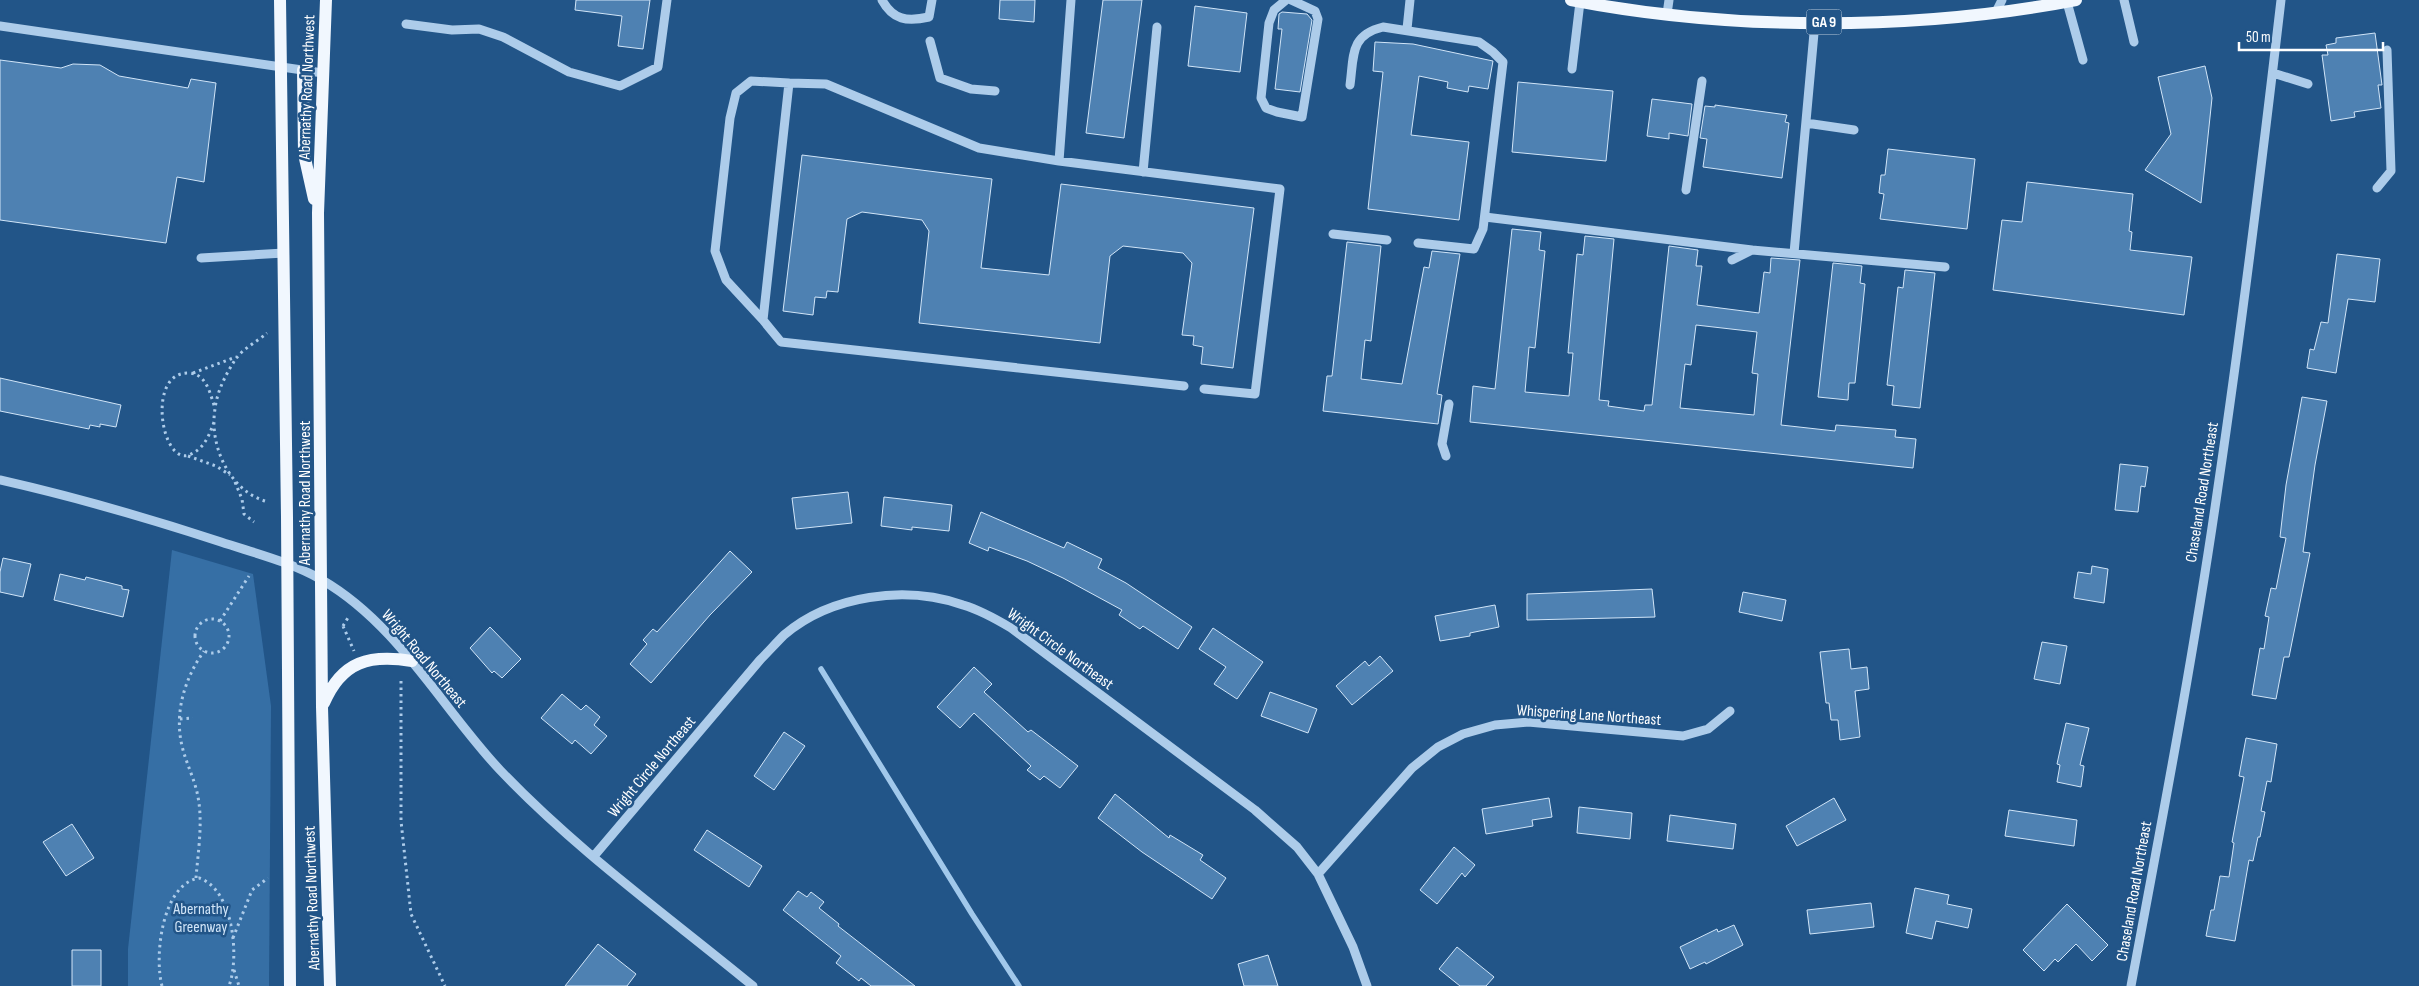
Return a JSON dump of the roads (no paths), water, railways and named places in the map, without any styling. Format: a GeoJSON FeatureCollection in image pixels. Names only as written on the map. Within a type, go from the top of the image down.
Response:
{"type":"FeatureCollection","features":[{"type":"Feature","properties":{"kind":"main road","name":"Abernathy Road Northwest"},"geometry":{"type":"LineString","coordinates":[[280,0],[288,564],[290,986]]}},
{"type":"Feature","properties":{"kind":"main road","name":"Abernathy Road Northwest"},"geometry":{"type":"LineString","coordinates":[[326,0],[318,213],[320,579],[330,986]]}},
{"type":"Feature","properties":{"kind":"main road","name":"GA 9"},"geometry":{"type":"LineString","coordinates":[[1575,1],[1667,14],[1746,20],[1816,22],[1908,21],[1996,12],[2050,2],[2072,1]]}},
{"type":"Feature","properties":{"kind":"main road"},"geometry":{"type":"LineString","coordinates":[[303,70],[304,154],[318,213]]}},
{"type":"Feature","properties":{"kind":"main road"},"geometry":{"type":"LineString","coordinates":[[322,707],[335,681],[355,665],[379,658],[412,662]]}},
{"type":"Feature","properties":{"kind":"street"},"geometry":{"type":"LineString","coordinates":[[406,24],[452,30],[479,29],[503,37],[569,72],[620,86],[658,67],[667,0]]}},
{"type":"Feature","properties":{"kind":"street"},"geometry":{"type":"LineString","coordinates":[[882,0],[888,12],[902,19],[916,20],[929,17],[932,0]]}},
{"type":"Feature","properties":{"kind":"street"},"geometry":{"type":"LineString","coordinates":[[1059,161],[1071,0]]}},
{"type":"Feature","properties":{"kind":"street"},"geometry":{"type":"LineString","coordinates":[[1286,0],[1274,10],[1269,23],[1261,98],[1266,108],[1302,117],[1318,19],[1315,11],[1291,0]]}},
{"type":"Feature","properties":{"kind":"street"},"geometry":{"type":"LineString","coordinates":[[1407,29],[1410,0]]}},
{"type":"Feature","properties":{"kind":"street"},"geometry":{"type":"LineString","coordinates":[[1667,14],[1668,0]]}},
{"type":"Feature","properties":{"kind":"street"},"geometry":{"type":"LineString","coordinates":[[1996,12],[2002,0]]}},
{"type":"Feature","properties":{"kind":"street"},"geometry":{"type":"LineString","coordinates":[[2124,0],[2134,42]]}},
{"type":"Feature","properties":{"kind":"street","name":"Chaseland Road Northeast"},"geometry":{"type":"LineString","coordinates":[[2131,986],[2181,715],[2218,489],[2255,221],[2281,0]]}},
{"type":"Feature","properties":{"kind":"street"},"geometry":{"type":"LineString","coordinates":[[1572,69],[1575,1]]}},
{"type":"Feature","properties":{"kind":"street"},"geometry":{"type":"LineString","coordinates":[[2072,1],[2083,60]]}},
{"type":"Feature","properties":{"kind":"street"},"geometry":{"type":"LineString","coordinates":[[1794,253],[1816,22]]}},
{"type":"Feature","properties":{"kind":"street"},"geometry":{"type":"LineString","coordinates":[[0,26],[323,72]]}},
{"type":"Feature","properties":{"kind":"street"},"geometry":{"type":"LineString","coordinates":[[1143,172],[1157,27]]}},
{"type":"Feature","properties":{"kind":"street"},"geometry":{"type":"LineString","coordinates":[[1350,85],[1355,43],[1369,30],[1383,27],[1407,29],[1479,42],[1503,62],[1485,217],[1483,229],[1474,249],[1418,243]]}},
{"type":"Feature","properties":{"kind":"street"},"geometry":{"type":"LineString","coordinates":[[930,40],[940,78],[971,89],[995,91]]}},
{"type":"Feature","properties":{"kind":"street"},"geometry":{"type":"LineString","coordinates":[[2377,188],[2391,171],[2387,50]]}},
{"type":"Feature","properties":{"kind":"street"},"geometry":{"type":"LineString","coordinates":[[2273,73],[2308,84]]}},
{"type":"Feature","properties":{"kind":"street"},"geometry":{"type":"LineString","coordinates":[[1184,386],[781,342],[726,280],[714,251],[730,118],[736,93],[751,81],[826,84],[979,148],[1059,161],[1280,189],[1255,394],[1204,389]]}},
{"type":"Feature","properties":{"kind":"street"},"geometry":{"type":"LineString","coordinates":[[1686,190],[1702,82]]}},
{"type":"Feature","properties":{"kind":"street"},"geometry":{"type":"LineString","coordinates":[[763,320],[789,83]]}},
{"type":"Feature","properties":{"kind":"street"},"geometry":{"type":"LineString","coordinates":[[1806,123],[1854,130]]}},
{"type":"Feature","properties":{"kind":"street"},"geometry":{"type":"LineString","coordinates":[[1485,217],[1752,250],[1945,267]]}},
{"type":"Feature","properties":{"kind":"street"},"geometry":{"type":"LineString","coordinates":[[1333,234],[1386,240]]}},
{"type":"Feature","properties":{"kind":"street"},"geometry":{"type":"LineString","coordinates":[[1732,260],[1752,250]]}},
{"type":"Feature","properties":{"kind":"street"},"geometry":{"type":"LineString","coordinates":[[201,258],[284,253]]}},
{"type":"Feature","properties":{"kind":"street"},"geometry":{"type":"LineString","coordinates":[[1446,456],[1442,444],[1449,404]]}},
{"type":"Feature","properties":{"kind":"street","name":"Wright Road Northeast"},"geometry":{"type":"LineString","coordinates":[[0,480],[137,514],[288,564],[320,579],[357,602],[412,662],[470,736],[530,800],[594,856],[753,986]]}},
{"type":"Feature","properties":{"kind":"street","name":"Wright Circle Northeast"},"geometry":{"type":"LineString","coordinates":[[594,856],[760,660],[785,635],[811,617],[842,604],[876,597],[909,595],[936,598],[962,604],[988,614],[1011,628],[1255,810],[1296,846],[1318,874],[1353,947],[1367,986]]}},
{"type":"Feature","properties":{"kind":"street","name":"Whispering Lane Northeast"},"geometry":{"type":"LineString","coordinates":[[1318,874],[1412,768],[1438,747],[1463,734],[1495,725],[1528,722],[1683,736],[1708,729],[1730,711]]}},
{"type":"Feature","properties":{"kind":"waterway"},"geometry":{"type":"LineString","coordinates":[[821,669],[972,914],[1019,986]]}},
{"type":"Feature","properties":{"kind":"park label","name":"Abernathy Greenway"},"geometry":{"type":"Point","coordinates":[201,917]}}]}
